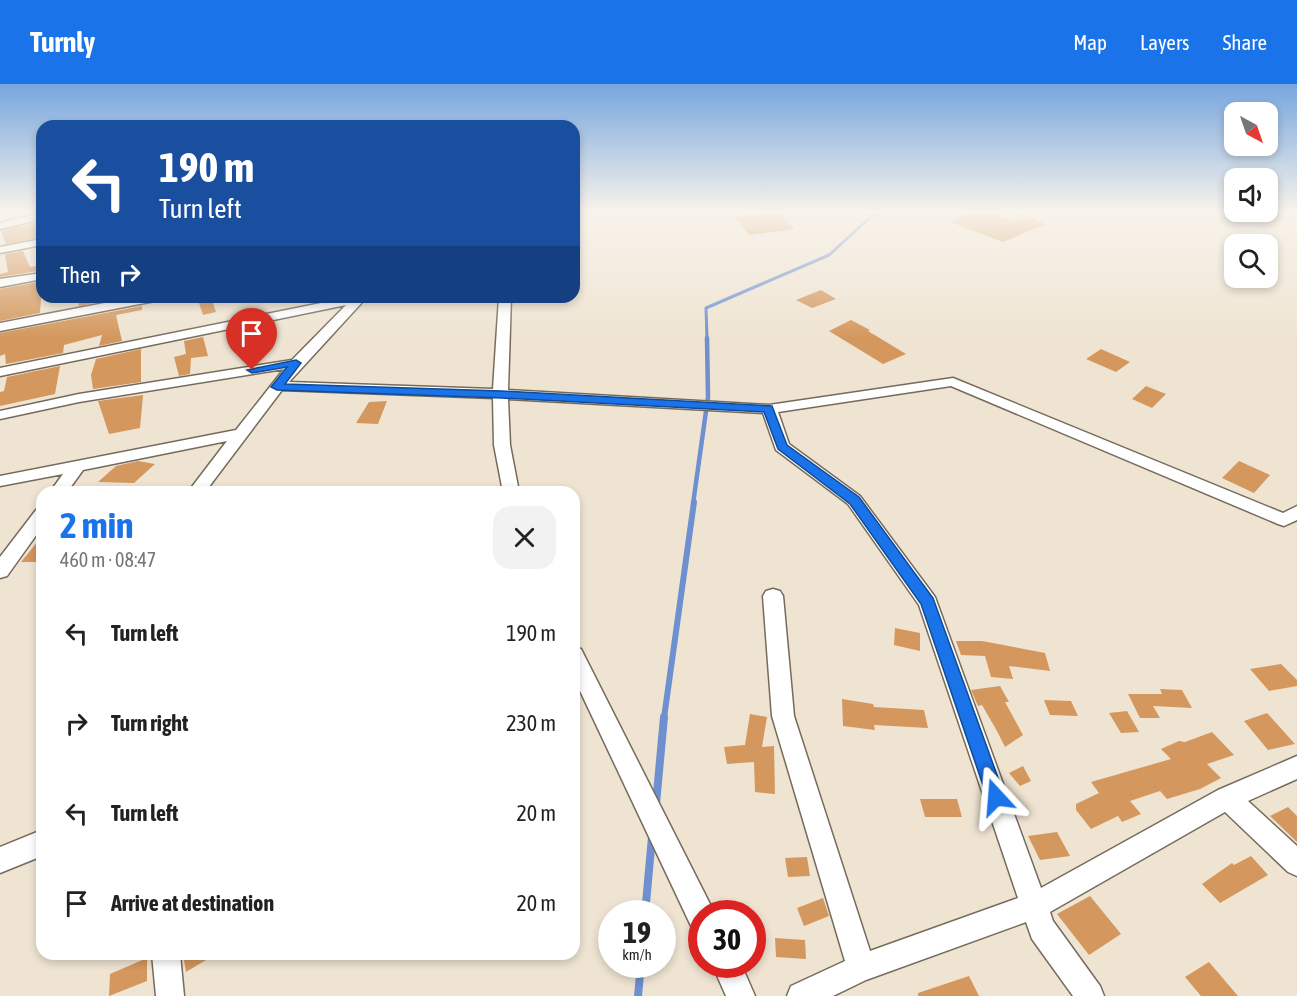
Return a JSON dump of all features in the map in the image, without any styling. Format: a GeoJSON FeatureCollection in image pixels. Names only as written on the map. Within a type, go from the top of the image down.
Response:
{"type":"FeatureCollection","features":[{"type":"Feature","properties":{"kind":"street"},"geometry":{"type":"LineString","coordinates":[[0,283],[36,277]]}},
{"type":"Feature","properties":{"kind":"street"},"geometry":{"type":"LineString","coordinates":[[0,327],[124,303]]}},
{"type":"Feature","properties":{"kind":"street"},"geometry":{"type":"LineString","coordinates":[[0,372],[336,303]]}},
{"type":"Feature","properties":{"kind":"street"},"geometry":{"type":"LineString","coordinates":[[201,486],[296,363],[355,303]]}},
{"type":"Feature","properties":{"kind":"street"},"geometry":{"type":"LineString","coordinates":[[505,303],[502,394],[504,467],[507,486]]}},
{"type":"Feature","properties":{"kind":"street"},"geometry":{"type":"LineString","coordinates":[[0,415],[79,398],[296,363]]}},
{"type":"Feature","properties":{"kind":"street"},"geometry":{"type":"LineString","coordinates":[[277,387],[502,394],[768,409],[953,382],[1284,520],[1297,512]]}},
{"type":"Feature","properties":{"kind":"street"},"geometry":{"type":"LineString","coordinates":[[768,409],[782,446],[854,501],[928,602],[1042,929],[1090,996]]}},
{"type":"Feature","properties":{"kind":"street"},"geometry":{"type":"LineString","coordinates":[[0,481],[240,434]]}},
{"type":"Feature","properties":{"kind":"street"},"geometry":{"type":"LineString","coordinates":[[62,486],[79,464]]}},
{"type":"Feature","properties":{"kind":"street"},"geometry":{"type":"LineString","coordinates":[[0,571],[36,522]]}},
{"type":"Feature","properties":{"kind":"street"},"geometry":{"type":"LineString","coordinates":[[773,596],[783,716],[861,968]]}},
{"type":"Feature","properties":{"kind":"street"},"geometry":{"type":"LineString","coordinates":[[580,668],[693,900]]}},
{"type":"Feature","properties":{"kind":"street"},"geometry":{"type":"LineString","coordinates":[[801,996],[861,968],[1034,906],[1227,798],[1297,767]]}},
{"type":"Feature","properties":{"kind":"street"},"geometry":{"type":"LineString","coordinates":[[1227,798],[1297,863]]}},
{"type":"Feature","properties":{"kind":"street"},"geometry":{"type":"LineString","coordinates":[[0,860],[36,845]]}},
{"type":"Feature","properties":{"kind":"street"},"geometry":{"type":"LineString","coordinates":[[167,960],[170,996]]}},
{"type":"Feature","properties":{"kind":"street"},"geometry":{"type":"LineString","coordinates":[[733,978],[741,996]]}},
{"type":"Feature","properties":{"kind":"building"},"geometry":{"type":"Polygon","coordinates":[[[5,255],[25,255],[30,267],[36,266],[36,271],[0,277],[0,274],[8,272],[5,255]]]}},
{"type":"Feature","properties":{"kind":"building"},"geometry":{"type":"Polygon","coordinates":[[[36,282],[36,303],[41,303],[40,313],[0,321],[0,289],[36,282]]]}},
{"type":"Feature","properties":{"kind":"building"},"geometry":{"type":"Polygon","coordinates":[[[821,290],[836,299],[812,308],[796,300],[821,290]]]}},
{"type":"Feature","properties":{"kind":"building"},"geometry":{"type":"Polygon","coordinates":[[[79,303],[94,303],[79,306],[79,303]]]}},
{"type":"Feature","properties":{"kind":"building"},"geometry":{"type":"Polygon","coordinates":[[[199,303],[213,303],[216,312],[203,315],[199,303]]]}},
{"type":"Feature","properties":{"kind":"building"},"geometry":{"type":"Polygon","coordinates":[[[142,306],[142,310],[116,315],[122,341],[99,346],[102,335],[64,345],[63,353],[6,364],[5,354],[0,356],[0,333],[142,306]]]}},
{"type":"Feature","properties":{"kind":"building"},"geometry":{"type":"Polygon","coordinates":[[[851,320],[906,354],[883,364],[829,331],[851,320]]]}},
{"type":"Feature","properties":{"kind":"building"},"geometry":{"type":"Polygon","coordinates":[[[203,337],[208,356],[191,358],[190,374],[179,376],[174,357],[186,354],[184,341],[203,337]]]}},
{"type":"Feature","properties":{"kind":"building"},"geometry":{"type":"Polygon","coordinates":[[[141,349],[141,382],[93,389],[91,375],[96,359],[141,349]]]}},
{"type":"Feature","properties":{"kind":"building"},"geometry":{"type":"Polygon","coordinates":[[[1101,349],[1130,362],[1116,372],[1086,359],[1101,349]]]}},
{"type":"Feature","properties":{"kind":"building"},"geometry":{"type":"Polygon","coordinates":[[[60,366],[55,394],[0,406],[0,392],[4,391],[7,377],[60,366]]]}},
{"type":"Feature","properties":{"kind":"building"},"geometry":{"type":"Polygon","coordinates":[[[1146,386],[1166,394],[1152,408],[1132,399],[1146,386]]]}},
{"type":"Feature","properties":{"kind":"building"},"geometry":{"type":"Polygon","coordinates":[[[143,395],[140,428],[109,434],[98,401],[143,395]]]}},
{"type":"Feature","properties":{"kind":"building"},"geometry":{"type":"Polygon","coordinates":[[[387,401],[378,424],[356,423],[369,402],[387,401]]]}},
{"type":"Feature","properties":{"kind":"building"},"geometry":{"type":"Polygon","coordinates":[[[138,461],[155,464],[134,483],[98,482],[116,466],[138,461]]]}},
{"type":"Feature","properties":{"kind":"building"},"geometry":{"type":"Polygon","coordinates":[[[1239,461],[1270,475],[1254,493],[1222,478],[1239,461]]]}},
{"type":"Feature","properties":{"kind":"building"},"geometry":{"type":"Polygon","coordinates":[[[36,543],[36,562],[21,562],[36,543]]]}},
{"type":"Feature","properties":{"kind":"building"},"geometry":{"type":"Polygon","coordinates":[[[895,628],[920,633],[920,651],[894,645],[895,628]]]}},
{"type":"Feature","properties":{"kind":"building"},"geometry":{"type":"Polygon","coordinates":[[[956,641],[982,641],[1045,653],[1050,671],[1009,666],[1013,679],[991,677],[985,656],[961,655],[956,641]]]}},
{"type":"Feature","properties":{"kind":"building"},"geometry":{"type":"Polygon","coordinates":[[[1281,664],[1297,680],[1297,686],[1269,691],[1250,669],[1281,664]]]}},
{"type":"Feature","properties":{"kind":"building"},"geometry":{"type":"Polygon","coordinates":[[[1000,686],[1009,702],[1005,702],[1023,735],[1005,747],[982,705],[978,706],[971,690],[1000,686]]]}},
{"type":"Feature","properties":{"kind":"building"},"geometry":{"type":"Polygon","coordinates":[[[1160,689],[1182,690],[1192,708],[1153,706],[1160,718],[1140,718],[1128,694],[1162,694],[1160,689]]]}},
{"type":"Feature","properties":{"kind":"building"},"geometry":{"type":"Polygon","coordinates":[[[842,699],[873,704],[874,707],[924,710],[928,728],[874,725],[875,730],[843,726],[842,699]]]}},
{"type":"Feature","properties":{"kind":"building"},"geometry":{"type":"Polygon","coordinates":[[[1044,700],[1071,701],[1078,716],[1050,715],[1044,700]]]}},
{"type":"Feature","properties":{"kind":"building"},"geometry":{"type":"Polygon","coordinates":[[[1127,711],[1139,732],[1121,733],[1109,713],[1127,711]]]}},
{"type":"Feature","properties":{"kind":"building"},"geometry":{"type":"Polygon","coordinates":[[[1267,713],[1295,744],[1268,750],[1244,721],[1267,713]]]}},
{"type":"Feature","properties":{"kind":"building"},"geometry":{"type":"Polygon","coordinates":[[[750,714],[767,717],[762,747],[774,746],[775,794],[755,792],[754,762],[727,764],[724,747],[745,745],[750,714]]]}},
{"type":"Feature","properties":{"kind":"building"},"geometry":{"type":"Polygon","coordinates":[[[1212,732],[1234,755],[1207,764],[1221,778],[1200,789],[1167,799],[1160,791],[1130,801],[1141,814],[1122,822],[1118,816],[1091,829],[1076,810],[1076,804],[1099,793],[1091,782],[1171,759],[1161,749],[1179,741],[1185,742],[1212,732]]]}},
{"type":"Feature","properties":{"kind":"building"},"geometry":{"type":"Polygon","coordinates":[[[1023,766],[1031,781],[1020,786],[1009,773],[1023,766]]]}},
{"type":"Feature","properties":{"kind":"building"},"geometry":{"type":"Polygon","coordinates":[[[920,799],[957,799],[962,817],[925,817],[920,799]]]}},
{"type":"Feature","properties":{"kind":"building"},"geometry":{"type":"Polygon","coordinates":[[[1288,807],[1297,816],[1297,842],[1270,816],[1288,807]]]}},
{"type":"Feature","properties":{"kind":"building"},"geometry":{"type":"Polygon","coordinates":[[[1057,832],[1070,856],[1040,860],[1028,836],[1057,832]]]}},
{"type":"Feature","properties":{"kind":"building"},"geometry":{"type":"Polygon","coordinates":[[[1251,856],[1268,875],[1220,903],[1202,884],[1232,863],[1234,865],[1251,856]]]}},
{"type":"Feature","properties":{"kind":"building"},"geometry":{"type":"Polygon","coordinates":[[[807,857],[810,876],[788,877],[785,858],[807,857]]]}},
{"type":"Feature","properties":{"kind":"building"},"geometry":{"type":"Polygon","coordinates":[[[1090,896],[1121,934],[1089,955],[1057,914],[1090,896]]]}},
{"type":"Feature","properties":{"kind":"building"},"geometry":{"type":"Polygon","coordinates":[[[823,898],[829,916],[804,926],[797,908],[823,898]]]}},
{"type":"Feature","properties":{"kind":"building"},"geometry":{"type":"Polygon","coordinates":[[[775,938],[805,940],[806,959],[776,957],[775,938]]]}},
{"type":"Feature","properties":{"kind":"building"},"geometry":{"type":"Polygon","coordinates":[[[147,960],[147,981],[109,996],[110,974],[147,960]]]}},
{"type":"Feature","properties":{"kind":"building"},"geometry":{"type":"Polygon","coordinates":[[[184,960],[206,960],[186,972],[184,960]]]}},
{"type":"Feature","properties":{"kind":"building"},"geometry":{"type":"Polygon","coordinates":[[[1209,962],[1238,996],[1201,996],[1185,977],[1209,962]]]}},
{"type":"Feature","properties":{"kind":"building"},"geometry":{"type":"Polygon","coordinates":[[[969,976],[979,996],[918,996],[918,993],[969,976]]]}},
{"type":"Feature","properties":{"kind":"waterway"},"geometry":{"type":"LineString","coordinates":[[707,339],[706,308],[829,255]]}},
{"type":"Feature","properties":{"kind":"waterway"},"geometry":{"type":"LineString","coordinates":[[693,504],[708,397],[707,338]]}},
{"type":"Feature","properties":{"kind":"waterway"},"geometry":{"type":"LineString","coordinates":[[664,718],[694,502]]}},
{"type":"Feature","properties":{"kind":"waterway"},"geometry":{"type":"LineString","coordinates":[[656,804],[664,717]]}},
{"type":"Feature","properties":{"kind":"waterway"},"geometry":{"type":"LineString","coordinates":[[646,900],[652,837]]}},
{"type":"Feature","properties":{"kind":"waterway"},"geometry":{"type":"LineString","coordinates":[[638,996],[640,978]]}},
{"type":"Feature","properties":{"kind":"route"},"geometry":{"type":"LineString","coordinates":[[252,370],[296,363],[277,387],[502,394],[768,409],[782,446],[854,501],[928,602],[996,797]]}}]}
